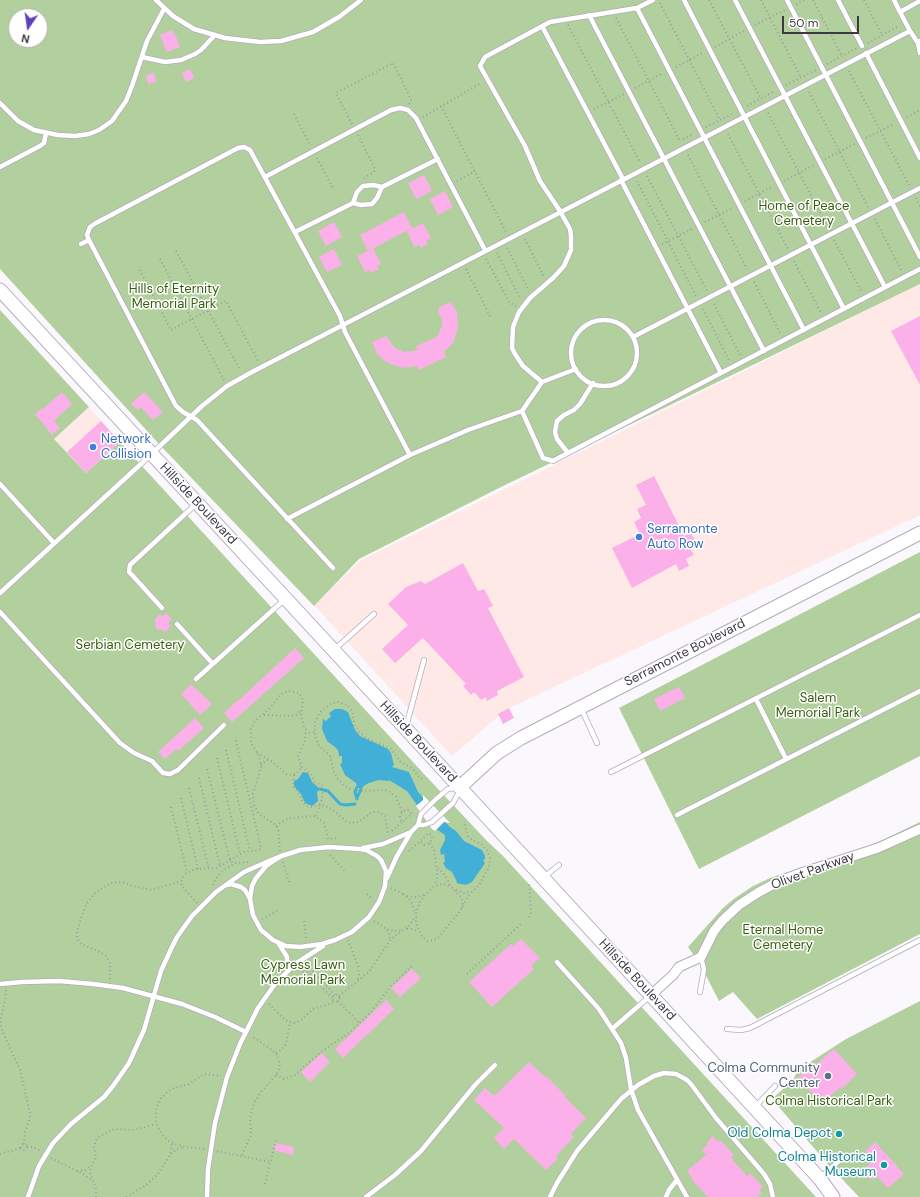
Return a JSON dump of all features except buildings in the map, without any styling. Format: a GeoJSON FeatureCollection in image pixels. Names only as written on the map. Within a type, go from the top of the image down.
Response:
{"type":"FeatureCollection","features":[{"type":"Feature","properties":{"kind":"main road","name":"Hillside Boulevard"},"geometry":{"type":"LineString","coordinates":[[0,290],[406,728],[820,1179],[833,1197]]}},
{"type":"Feature","properties":{"kind":"main road","name":"Serramonte Boulevard"},"geometry":{"type":"LineString","coordinates":[[460,787],[506,747],[581,707],[920,534]]}},
{"type":"Feature","properties":{"kind":"street","name":"Olivet Parkway"},"geometry":{"type":"LineString","coordinates":[[702,957],[714,931],[722,921],[739,905],[759,892],[780,881],[878,848],[920,829]]}},
{"type":"Feature","properties":{"kind":"street"},"geometry":{"type":"LineString","coordinates":[[651,995],[673,975],[679,967],[702,957]]}},
{"type":"Feature","properties":{"kind":"lane"},"geometry":{"type":"LineString","coordinates":[[156,0],[173,16],[194,29],[214,36],[260,42],[275,42],[291,39],[321,28],[344,14],[361,0]]}},
{"type":"Feature","properties":{"kind":"lane"},"geometry":{"type":"LineString","coordinates":[[542,382],[522,366],[512,348],[513,327],[523,306],[532,296],[559,273],[564,266],[571,250],[570,229],[560,211],[540,182],[525,146],[480,66],[485,56],[552,21],[637,8],[653,0]]}},
{"type":"Feature","properties":{"kind":"lane"},"geometry":{"type":"LineString","coordinates":[[684,0],[844,309]]}},
{"type":"Feature","properties":{"kind":"lane"},"geometry":{"type":"LineString","coordinates":[[735,0],[885,287]]}},
{"type":"Feature","properties":{"kind":"lane"},"geometry":{"type":"LineString","coordinates":[[787,0],[920,257]]}},
{"type":"Feature","properties":{"kind":"lane"},"geometry":{"type":"LineString","coordinates":[[838,0],[862,46]]}},
{"type":"Feature","properties":{"kind":"lane"},"geometry":{"type":"LineString","coordinates":[[894,0],[910,31],[919,42],[920,52]]}},
{"type":"Feature","properties":{"kind":"lane"},"geometry":{"type":"LineString","coordinates":[[900,12],[920,1]]}},
{"type":"Feature","properties":{"kind":"lane"},"geometry":{"type":"LineString","coordinates":[[0,103],[18,122],[34,130],[58,135],[82,135],[99,130],[118,114],[126,101],[151,33],[164,8]]}},
{"type":"Feature","properties":{"kind":"lane"},"geometry":{"type":"LineString","coordinates":[[637,8],[804,330]]}},
{"type":"Feature","properties":{"kind":"lane"},"geometry":{"type":"LineString","coordinates":[[589,15],[764,351]]}},
{"type":"Feature","properties":{"kind":"lane"},"geometry":{"type":"LineString","coordinates":[[542,26],[588,112],[721,373]]}},
{"type":"Feature","properties":{"kind":"lane"},"geometry":{"type":"LineString","coordinates":[[0,593],[151,454],[190,416],[227,386],[560,211],[910,31]]}},
{"type":"Feature","properties":{"kind":"lane"},"geometry":{"type":"LineString","coordinates":[[142,57],[165,62],[181,60],[201,50],[214,36]]}},
{"type":"Feature","properties":{"kind":"lane"},"geometry":{"type":"LineString","coordinates":[[866,53],[920,158]]}},
{"type":"Feature","properties":{"kind":"lane"},"geometry":{"type":"LineString","coordinates":[[265,177],[391,110],[397,108],[404,109],[411,112],[418,120],[485,250]]}},
{"type":"Feature","properties":{"kind":"lane"},"geometry":{"type":"LineString","coordinates":[[0,167],[40,146],[44,143],[46,133]]}},
{"type":"Feature","properties":{"kind":"lane"},"geometry":{"type":"LineString","coordinates":[[333,568],[197,420],[179,409],[172,401],[89,240],[88,232],[90,227],[238,148],[244,147],[250,150],[340,316],[345,332],[410,455]]}},
{"type":"Feature","properties":{"kind":"lane"},"geometry":{"type":"LineString","coordinates":[[295,232],[352,203],[357,192],[362,187],[370,185],[382,187],[438,159]]}},
{"type":"Feature","properties":{"kind":"lane"},"geometry":{"type":"LineString","coordinates":[[352,203],[361,205],[372,204],[376,201],[382,187]]}},
{"type":"Feature","properties":{"kind":"lane"},"geometry":{"type":"LineString","coordinates":[[633,337],[920,188]]}},
{"type":"Feature","properties":{"kind":"lane"},"geometry":{"type":"LineString","coordinates":[[81,244],[89,240]]}},
{"type":"Feature","properties":{"kind":"lane"},"geometry":{"type":"LineString","coordinates":[[522,411],[543,458],[553,461],[920,269]]}},
{"type":"Feature","properties":{"kind":"lane"},"geometry":{"type":"LineString","coordinates":[[596,321],[611,321],[624,327],[633,337],[637,350],[637,357],[632,371],[615,384],[593,384],[586,380],[576,369],[572,355],[574,341],[583,328],[589,324],[596,321]]}},
{"type":"Feature","properties":{"kind":"lane"},"geometry":{"type":"LineString","coordinates":[[287,519],[410,455],[468,430],[522,411],[542,382],[576,369]]}},
{"type":"Feature","properties":{"kind":"lane"},"geometry":{"type":"LineString","coordinates":[[568,453],[557,439],[555,426],[557,421],[564,415],[574,410],[580,404],[593,384]]}},
{"type":"Feature","properties":{"kind":"lane"},"geometry":{"type":"LineString","coordinates":[[0,484],[54,543]]}},
{"type":"Feature","properties":{"kind":"lane"},"geometry":{"type":"LineString","coordinates":[[162,608],[129,572],[130,565],[197,503]]}},
{"type":"Feature","properties":{"kind":"lane"},"geometry":{"type":"LineString","coordinates":[[196,679],[285,599]]}},
{"type":"Feature","properties":{"kind":"lane"},"geometry":{"type":"LineString","coordinates":[[0,612],[120,743],[126,748],[152,761],[163,773],[170,774],[178,770],[224,724]]}},
{"type":"Feature","properties":{"kind":"lane"},"geometry":{"type":"LineString","coordinates":[[334,651],[374,614]]}},
{"type":"Feature","properties":{"kind":"lane"},"geometry":{"type":"LineString","coordinates":[[611,772],[920,615]]}},
{"type":"Feature","properties":{"kind":"lane"},"geometry":{"type":"LineString","coordinates":[[177,624],[213,664]]}},
{"type":"Feature","properties":{"kind":"lane"},"geometry":{"type":"LineString","coordinates":[[406,728],[424,660]]}},
{"type":"Feature","properties":{"kind":"lane"},"geometry":{"type":"LineString","coordinates":[[677,815],[920,691]]}},
{"type":"Feature","properties":{"kind":"lane"},"geometry":{"type":"LineString","coordinates":[[756,699],[786,759]]}},
{"type":"Feature","properties":{"kind":"lane"},"geometry":{"type":"LineString","coordinates":[[581,707],[597,743]]}},
{"type":"Feature","properties":{"kind":"lane"},"geometry":{"type":"LineString","coordinates":[[207,1197],[210,1150],[217,1111],[235,1055],[263,1000],[287,970],[314,951],[358,928],[369,917],[379,902],[394,862],[411,832],[418,825],[423,812],[448,789],[460,787],[456,799],[432,822],[427,825],[418,825]]}},
{"type":"Feature","properties":{"kind":"lane"},"geometry":{"type":"LineString","coordinates":[[360,849],[383,844],[411,832]]}},
{"type":"Feature","properties":{"kind":"lane"},"geometry":{"type":"LineString","coordinates":[[28,1197],[39,1166],[54,1143],[71,1124],[104,1097],[129,1063],[144,1030],[161,971],[171,949],[184,927],[200,907],[225,885],[257,866],[281,856],[300,850],[321,847],[360,849],[371,852],[381,860],[386,870],[386,884]]}},
{"type":"Feature","properties":{"kind":"lane"},"geometry":{"type":"LineString","coordinates":[[250,899],[252,886],[258,875],[267,865],[281,856]]}},
{"type":"Feature","properties":{"kind":"lane"},"geometry":{"type":"LineString","coordinates":[[543,878],[559,865]]}},
{"type":"Feature","properties":{"kind":"lane"},"geometry":{"type":"LineString","coordinates":[[225,885],[231,884],[245,890],[250,899],[256,923],[266,936],[279,944],[293,947],[307,946],[335,940]]}},
{"type":"Feature","properties":{"kind":"lane"},"geometry":{"type":"LineString","coordinates":[[727,1029],[741,1030],[750,1028],[920,940]]}},
{"type":"Feature","properties":{"kind":"lane"},"geometry":{"type":"LineString","coordinates":[[279,944],[287,957],[287,970]]}},
{"type":"Feature","properties":{"kind":"lane"},"geometry":{"type":"LineString","coordinates":[[700,992],[704,969],[702,957]]}},
{"type":"Feature","properties":{"kind":"lane"},"geometry":{"type":"LineString","coordinates":[[557,962],[599,1009],[621,1043],[624,1050],[631,1089],[638,1110],[687,1197]]}},
{"type":"Feature","properties":{"kind":"lane"},"geometry":{"type":"LineString","coordinates":[[3,984],[59,981],[109,986],[153,995],[198,1010],[246,1032]]}},
{"type":"Feature","properties":{"kind":"lane"},"geometry":{"type":"LineString","coordinates":[[612,1029],[651,995]]}},
{"type":"Feature","properties":{"kind":"lane"},"geometry":{"type":"LineString","coordinates":[[366,1197],[395,1175],[421,1151],[470,1090],[495,1065]]}},
{"type":"Feature","properties":{"kind":"lane"},"geometry":{"type":"LineString","coordinates":[[550,1197],[577,1151],[598,1124],[631,1089],[654,1076],[664,1073],[676,1074],[687,1080],[695,1088],[716,1118],[764,1174],[770,1184],[773,1197]]}},
{"type":"Feature","properties":{"kind":"lane"},"geometry":{"type":"LineString","coordinates":[[754,1107],[775,1086]]}},
{"type":"Feature","properties":{"kind":"lane"},"geometry":{"type":"LineString","coordinates":[[820,1179],[840,1160]]}},
{"type":"Feature","properties":{"kind":"lane"},"geometry":{"type":"LineString","coordinates":[[666,1197],[669,1190],[678,1180]]}},
{"type":"Feature","properties":{"kind":"path"},"geometry":{"type":"LineString","coordinates":[[658,0],[720,120]]}},
{"type":"Feature","properties":{"kind":"path"},"geometry":{"type":"LineString","coordinates":[[709,0],[760,99]]}},
{"type":"Feature","properties":{"kind":"path"},"geometry":{"type":"LineString","coordinates":[[761,0],[801,78]]}},
{"type":"Feature","properties":{"kind":"path"},"geometry":{"type":"LineString","coordinates":[[588,112],[804,0]]}},
{"type":"Feature","properties":{"kind":"path"},"geometry":{"type":"LineString","coordinates":[[813,0],[842,56]]}},
{"type":"Feature","properties":{"kind":"path"},"geometry":{"type":"LineString","coordinates":[[864,0],[882,35]]}},
{"type":"Feature","properties":{"kind":"path"},"geometry":{"type":"LineString","coordinates":[[612,12],[680,141]]}},
{"type":"Feature","properties":{"kind":"path"},"geometry":{"type":"LineString","coordinates":[[565,19],[640,162]]}},
{"type":"Feature","properties":{"kind":"path"},"geometry":{"type":"LineString","coordinates":[[362,187],[361,180],[374,172],[376,169],[336,93],[393,63],[412,100],[404,109]]}},
{"type":"Feature","properties":{"kind":"path"},"geometry":{"type":"LineString","coordinates":[[849,71],[920,206]]}},
{"type":"Feature","properties":{"kind":"path"},"geometry":{"type":"LineString","coordinates":[[418,120],[487,79]]}},
{"type":"Feature","properties":{"kind":"path"},"geometry":{"type":"LineString","coordinates":[[809,92],[905,277]]}},
{"type":"Feature","properties":{"kind":"path"},"geometry":{"type":"LineString","coordinates":[[442,106],[506,232]]}},
{"type":"Feature","properties":{"kind":"path"},"geometry":{"type":"LineString","coordinates":[[656,247],[920,110]]}},
{"type":"Feature","properties":{"kind":"path"},"geometry":{"type":"LineString","coordinates":[[768,113],[864,298]]}},
{"type":"Feature","properties":{"kind":"path"},"geometry":{"type":"LineString","coordinates":[[728,134],[824,319]]}},
{"type":"Feature","properties":{"kind":"path"},"geometry":{"type":"LineString","coordinates":[[688,155],[784,340]]}},
{"type":"Feature","properties":{"kind":"path"},"geometry":{"type":"LineString","coordinates":[[451,184],[475,172]]}},
{"type":"Feature","properties":{"kind":"path"},"geometry":{"type":"LineString","coordinates":[[647,176],[744,361]]}},
{"type":"Feature","properties":{"kind":"path"},"geometry":{"type":"LineString","coordinates":[[637,182],[733,367]]}},
{"type":"Feature","properties":{"kind":"path"},"geometry":{"type":"LineString","coordinates":[[525,239],[547,283]]}},
{"type":"Feature","properties":{"kind":"path"},"geometry":{"type":"LineString","coordinates":[[507,248],[532,296]]}},
{"type":"Feature","properties":{"kind":"path"},"geometry":{"type":"LineString","coordinates":[[176,251],[243,377]]}},
{"type":"Feature","properties":{"kind":"path"},"geometry":{"type":"LineString","coordinates":[[497,253],[523,306]]}},
{"type":"Feature","properties":{"kind":"path"},"geometry":{"type":"LineString","coordinates":[[486,258],[510,303],[523,306]]}},
{"type":"Feature","properties":{"kind":"path"},"geometry":{"type":"LineString","coordinates":[[160,259],[227,386]]}},
{"type":"Feature","properties":{"kind":"path"},"geometry":{"type":"LineString","coordinates":[[466,269],[490,316]]}},
{"type":"Feature","properties":{"kind":"path"},"geometry":{"type":"LineString","coordinates":[[140,270],[171,330],[226,301],[261,367]]}},
{"type":"Feature","properties":{"kind":"path"},"geometry":{"type":"LineString","coordinates":[[260,716],[266,714],[293,716],[298,714],[303,700],[300,694],[286,691],[281,694],[271,707],[260,716],[255,721],[251,730],[251,743],[260,760],[261,767]]}},
{"type":"Feature","properties":{"kind":"path"},"geometry":{"type":"LineString","coordinates":[[402,812],[399,809],[396,797],[390,792],[385,790],[356,790],[344,785],[336,777],[330,756],[319,746],[314,732],[315,722],[321,711],[332,703],[339,702],[347,705],[352,711],[355,726],[359,732],[370,740],[391,749],[401,762],[413,769],[424,780]]}},
{"type":"Feature","properties":{"kind":"path"},"geometry":{"type":"LineString","coordinates":[[301,708],[302,719],[308,732]]}},
{"type":"Feature","properties":{"kind":"path"},"geometry":{"type":"LineString","coordinates":[[308,732],[314,732]]}},
{"type":"Feature","properties":{"kind":"path"},"geometry":{"type":"LineString","coordinates":[[308,732],[305,734],[304,744],[298,754],[300,770],[294,775],[293,786],[300,795],[304,804],[312,807],[320,805],[333,810],[343,820],[351,823],[361,821],[372,812],[381,813],[386,818],[388,835]]}},
{"type":"Feature","properties":{"kind":"path"},"geometry":{"type":"LineString","coordinates":[[200,907],[182,886],[181,881],[187,872],[222,866],[240,854],[259,850],[261,846],[234,737]]}},
{"type":"Feature","properties":{"kind":"path"},"geometry":{"type":"LineString","coordinates":[[226,750],[250,851]]}},
{"type":"Feature","properties":{"kind":"path"},"geometry":{"type":"LineString","coordinates":[[255,750],[263,757],[270,760],[284,773],[294,775]]}},
{"type":"Feature","properties":{"kind":"path"},"geometry":{"type":"LineString","coordinates":[[217,758],[240,854]]}},
{"type":"Feature","properties":{"kind":"path"},"geometry":{"type":"LineString","coordinates":[[270,760],[264,761],[261,767],[252,805],[259,814],[276,826],[279,831],[278,845],[289,882]]}},
{"type":"Feature","properties":{"kind":"path"},"geometry":{"type":"LineString","coordinates":[[300,763],[310,773],[315,782],[322,786],[322,799],[316,816]]}},
{"type":"Feature","properties":{"kind":"path"},"geometry":{"type":"LineString","coordinates":[[207,769],[233,864]]}},
{"type":"Feature","properties":{"kind":"path"},"geometry":{"type":"LineString","coordinates":[[199,778],[222,866],[225,869]]}},
{"type":"Feature","properties":{"kind":"path"},"geometry":{"type":"LineString","coordinates":[[189,788],[209,869]]}},
{"type":"Feature","properties":{"kind":"path"},"geometry":{"type":"LineString","coordinates":[[181,798],[198,869]]}},
{"type":"Feature","properties":{"kind":"path"},"geometry":{"type":"LineString","coordinates":[[171,807],[187,872]]}},
{"type":"Feature","properties":{"kind":"path"},"geometry":{"type":"LineString","coordinates":[[408,810],[412,814],[402,822],[400,818],[402,812],[408,810]]}},
{"type":"Feature","properties":{"kind":"path"},"geometry":{"type":"LineString","coordinates":[[276,826],[291,818],[316,816],[324,823],[328,839],[338,838]]}},
{"type":"Feature","properties":{"kind":"path"},"geometry":{"type":"LineString","coordinates":[[384,928],[394,931],[413,929],[426,940],[436,939],[462,908],[469,895],[479,885],[487,870],[490,858],[485,848],[468,836],[465,824]]}},
{"type":"Feature","properties":{"kind":"path"},"geometry":{"type":"LineString","coordinates":[[338,996],[369,972],[388,943],[396,934],[410,925],[420,902],[432,888],[437,879],[438,874],[434,850],[430,843],[432,837],[429,833],[420,841],[426,845],[430,843]]}},
{"type":"Feature","properties":{"kind":"path"},"geometry":{"type":"LineString","coordinates":[[330,854],[346,872]]}},
{"type":"Feature","properties":{"kind":"path"},"geometry":{"type":"LineString","coordinates":[[213,885],[216,878],[225,869],[233,864],[249,862]]}},
{"type":"Feature","properties":{"kind":"path"},"geometry":{"type":"LineString","coordinates":[[436,865],[461,897],[463,902],[462,908]]}},
{"type":"Feature","properties":{"kind":"path"},"geometry":{"type":"LineString","coordinates":[[109,986],[110,968],[108,959],[100,952],[82,944],[77,938],[77,931],[86,904],[96,892],[111,883],[122,882],[152,890],[181,881]]}},
{"type":"Feature","properties":{"kind":"path"},"geometry":{"type":"LineString","coordinates":[[528,917],[531,914],[529,882]]}},
{"type":"Feature","properties":{"kind":"path"},"geometry":{"type":"LineString","coordinates":[[386,884],[403,894],[411,901],[415,908],[416,923],[420,934]]}},
{"type":"Feature","properties":{"kind":"path"},"geometry":{"type":"LineString","coordinates":[[432,888],[441,884],[446,884],[464,893],[474,890]]}},
{"type":"Feature","properties":{"kind":"path"},"geometry":{"type":"LineString","coordinates":[[403,894],[415,897],[422,896],[428,892]]}},
{"type":"Feature","properties":{"kind":"path"},"geometry":{"type":"LineString","coordinates":[[367,894],[372,899]]}},
{"type":"Feature","properties":{"kind":"path"},"geometry":{"type":"LineString","coordinates":[[256,923],[277,911]]}},
{"type":"Feature","properties":{"kind":"path"},"geometry":{"type":"LineString","coordinates":[[369,917],[384,928],[390,935],[388,943]]}},
{"type":"Feature","properties":{"kind":"path"},"geometry":{"type":"LineString","coordinates":[[304,921],[307,946]]}},
{"type":"Feature","properties":{"kind":"path"},"geometry":{"type":"LineString","coordinates":[[467,974],[522,923]]}},
{"type":"Feature","properties":{"kind":"path"},"geometry":{"type":"LineString","coordinates":[[345,936],[354,952],[359,969],[363,974],[369,972]]}},
{"type":"Feature","properties":{"kind":"path"},"geometry":{"type":"LineString","coordinates":[[276,1075],[284,1079],[295,1075],[320,1052],[343,1038],[360,1024],[390,987],[412,966]]}},
{"type":"Feature","properties":{"kind":"path"},"geometry":{"type":"LineString","coordinates":[[310,968],[335,995],[338,996]]}},
{"type":"Feature","properties":{"kind":"path"},"geometry":{"type":"LineString","coordinates":[[354,985],[358,978],[359,969]]}},
{"type":"Feature","properties":{"kind":"path"},"geometry":{"type":"LineString","coordinates":[[307,971],[334,1002]]}},
{"type":"Feature","properties":{"kind":"path"},"geometry":{"type":"LineString","coordinates":[[0,1154],[21,1148],[24,1150],[26,1149],[26,1145],[24,1144],[25,1132],[30,1118],[20,1070],[1,1028],[1,1019],[6,995],[3,984]]}},
{"type":"Feature","properties":{"kind":"path"},"geometry":{"type":"LineString","coordinates":[[332,998],[335,995]]}},
{"type":"Feature","properties":{"kind":"path"},"geometry":{"type":"LineString","coordinates":[[338,996],[338,1001],[360,1024]]}},
{"type":"Feature","properties":{"kind":"path"},"geometry":{"type":"LineString","coordinates":[[263,1000],[290,1023],[297,1022],[313,1009],[338,1001]]}},
{"type":"Feature","properties":{"kind":"path"},"geometry":{"type":"LineString","coordinates":[[276,1053],[286,1044],[290,1023]]}},
{"type":"Feature","properties":{"kind":"path"},"geometry":{"type":"LineString","coordinates":[[242,1155],[251,1137],[250,1118],[254,1103],[261,1092],[276,1075],[280,1067],[276,1053],[246,1032]]}},
{"type":"Feature","properties":{"kind":"path"},"geometry":{"type":"LineString","coordinates":[[227,1077],[204,1074],[189,1084],[171,1089],[159,1102],[156,1114],[156,1123],[162,1134],[170,1142],[186,1147],[242,1155],[270,1162]]}},
{"type":"Feature","properties":{"kind":"path"},"geometry":{"type":"LineString","coordinates":[[93,1183],[87,1177],[76,1171],[84,1170],[92,1164],[96,1158],[94,1143],[97,1138],[104,1133],[115,1129],[135,1130],[156,1123]]}},
{"type":"Feature","properties":{"kind":"path"},"geometry":{"type":"LineString","coordinates":[[265,1184],[276,1140]]}},
{"type":"Feature","properties":{"kind":"path"},"geometry":{"type":"LineString","coordinates":[[126,1197],[142,1188],[155,1178],[163,1168],[170,1155],[172,1146],[170,1142]]}},
{"type":"Feature","properties":{"kind":"path"},"geometry":{"type":"LineString","coordinates":[[21,1148],[24,1144]]}},
{"type":"Feature","properties":{"kind":"path"},"geometry":{"type":"LineString","coordinates":[[170,1155],[177,1149],[186,1147]]}},
{"type":"Feature","properties":{"kind":"path"},"geometry":{"type":"LineString","coordinates":[[92,1164],[90,1173],[96,1189],[96,1197]]}},
{"type":"Feature","properties":{"kind":"shaded area","name":"Serramonte Auto Row"},"geometry":{"type":"Polygon","coordinates":[[[920,284],[920,515],[507,709],[452,756],[314,605],[361,560],[920,284]]]}},
{"type":"Feature","properties":{"kind":"shaded area"},"geometry":{"type":"Polygon","coordinates":[[[89,407],[120,442],[86,474],[54,439],[89,407]]]}},
{"type":"Feature","properties":{"kind":"green space"},"geometry":{"type":"Polygon","coordinates":[[[0,0],[920,0],[920,284],[499,488],[359,559],[314,606],[158,443],[0,269],[0,0]]]}},
{"type":"Feature","properties":{"kind":"green space","name":"Cypress Lawn Memorial Park"},"geometry":{"type":"Polygon","coordinates":[[[0,310],[89,407],[54,439],[86,473],[120,442],[424,774],[503,856],[816,1197],[0,1197],[0,310]]]}},
{"type":"Feature","properties":{"kind":"green space","name":"Salem Memorial Park"},"geometry":{"type":"Polygon","coordinates":[[[920,552],[920,756],[699,869],[619,708],[920,552]]]}},
{"type":"Feature","properties":{"kind":"green space","name":"Eternal Home Cemetery"},"geometry":{"type":"Polygon","coordinates":[[[920,822],[920,934],[757,1019],[733,992],[719,1001],[700,964],[688,947],[723,908],[753,886],[770,878],[857,851],[920,822]]]}},
{"type":"Feature","properties":{"kind":"green space","name":"Colma Historical Park"},"geometry":{"type":"Polygon","coordinates":[[[920,1001],[920,1197],[859,1197],[826,1162],[772,1099],[793,1080],[798,1070],[846,1039],[920,1001]]]}},
{"type":"Feature","properties":{"kind":"water"},"geometry":{"type":"Polygon","coordinates":[[[335,709],[342,709],[348,712],[355,730],[360,736],[388,749],[391,753],[394,765],[392,767],[409,772],[418,792],[450,827],[456,831],[464,841],[482,850],[485,856],[485,859],[483,860],[485,863],[472,882],[466,885],[456,883],[457,882],[452,872],[446,868],[443,863],[445,862],[444,854],[441,855],[440,850],[445,840],[445,835],[433,827],[407,791],[389,780],[379,780],[369,783],[361,789],[357,787],[356,783],[345,775],[340,764],[342,763],[342,756],[339,756],[338,750],[327,741],[322,729],[323,719],[326,721],[331,716],[329,713],[335,709]]]}},
{"type":"Feature","properties":{"kind":"water"},"geometry":{"type":"Polygon","coordinates":[[[303,772],[308,773],[312,782],[320,789],[317,792],[318,801],[312,806],[305,803],[301,794],[294,786],[294,781],[298,779],[303,772]]]}},
{"type":"Feature","properties":{"kind":"pier"},"geometry":{"type":"Polygon","coordinates":[[[423,795],[450,823],[444,822],[435,831],[432,829],[416,806],[423,800],[423,795]]]}},
{"type":"Feature","properties":{"kind":"waterway"},"geometry":{"type":"LineString","coordinates":[[357,787],[355,792],[357,799]]}},
{"type":"Feature","properties":{"kind":"waterway"},"geometry":{"type":"LineString","coordinates":[[320,789],[328,791],[340,804],[355,804]]}},
{"type":"Feature","properties":{"kind":"waterway"},"geometry":{"type":"LineString","coordinates":[[357,798],[361,789]]}},
{"type":"Feature","properties":{"kind":"place","name":"Network Collision"},"geometry":{"type":"Point","coordinates":[93,447]}},
{"type":"Feature","properties":{"kind":"place","name":"Serramonte Auto Row"},"geometry":{"type":"Point","coordinates":[639,537]}},
{"type":"Feature","properties":{"kind":"place","name":"Colma Community Center"},"geometry":{"type":"Point","coordinates":[828,1076]}},
{"type":"Feature","properties":{"kind":"place","name":"Old Colma Depot"},"geometry":{"type":"Point","coordinates":[839,1134]}},
{"type":"Feature","properties":{"kind":"place","name":"Colma Historical Museum"},"geometry":{"type":"Point","coordinates":[884,1165]}},
{"type":"Feature","properties":{"kind":"park label","name":"Home of Peace Cemetery"},"geometry":{"type":"Point","coordinates":[804,214]}},
{"type":"Feature","properties":{"kind":"park label","name":"Hills of Eternity Memorial Park"},"geometry":{"type":"Point","coordinates":[174,298]}},
{"type":"Feature","properties":{"kind":"park label","name":"Serbian Cemetery"},"geometry":{"type":"Point","coordinates":[130,646]}}]}
